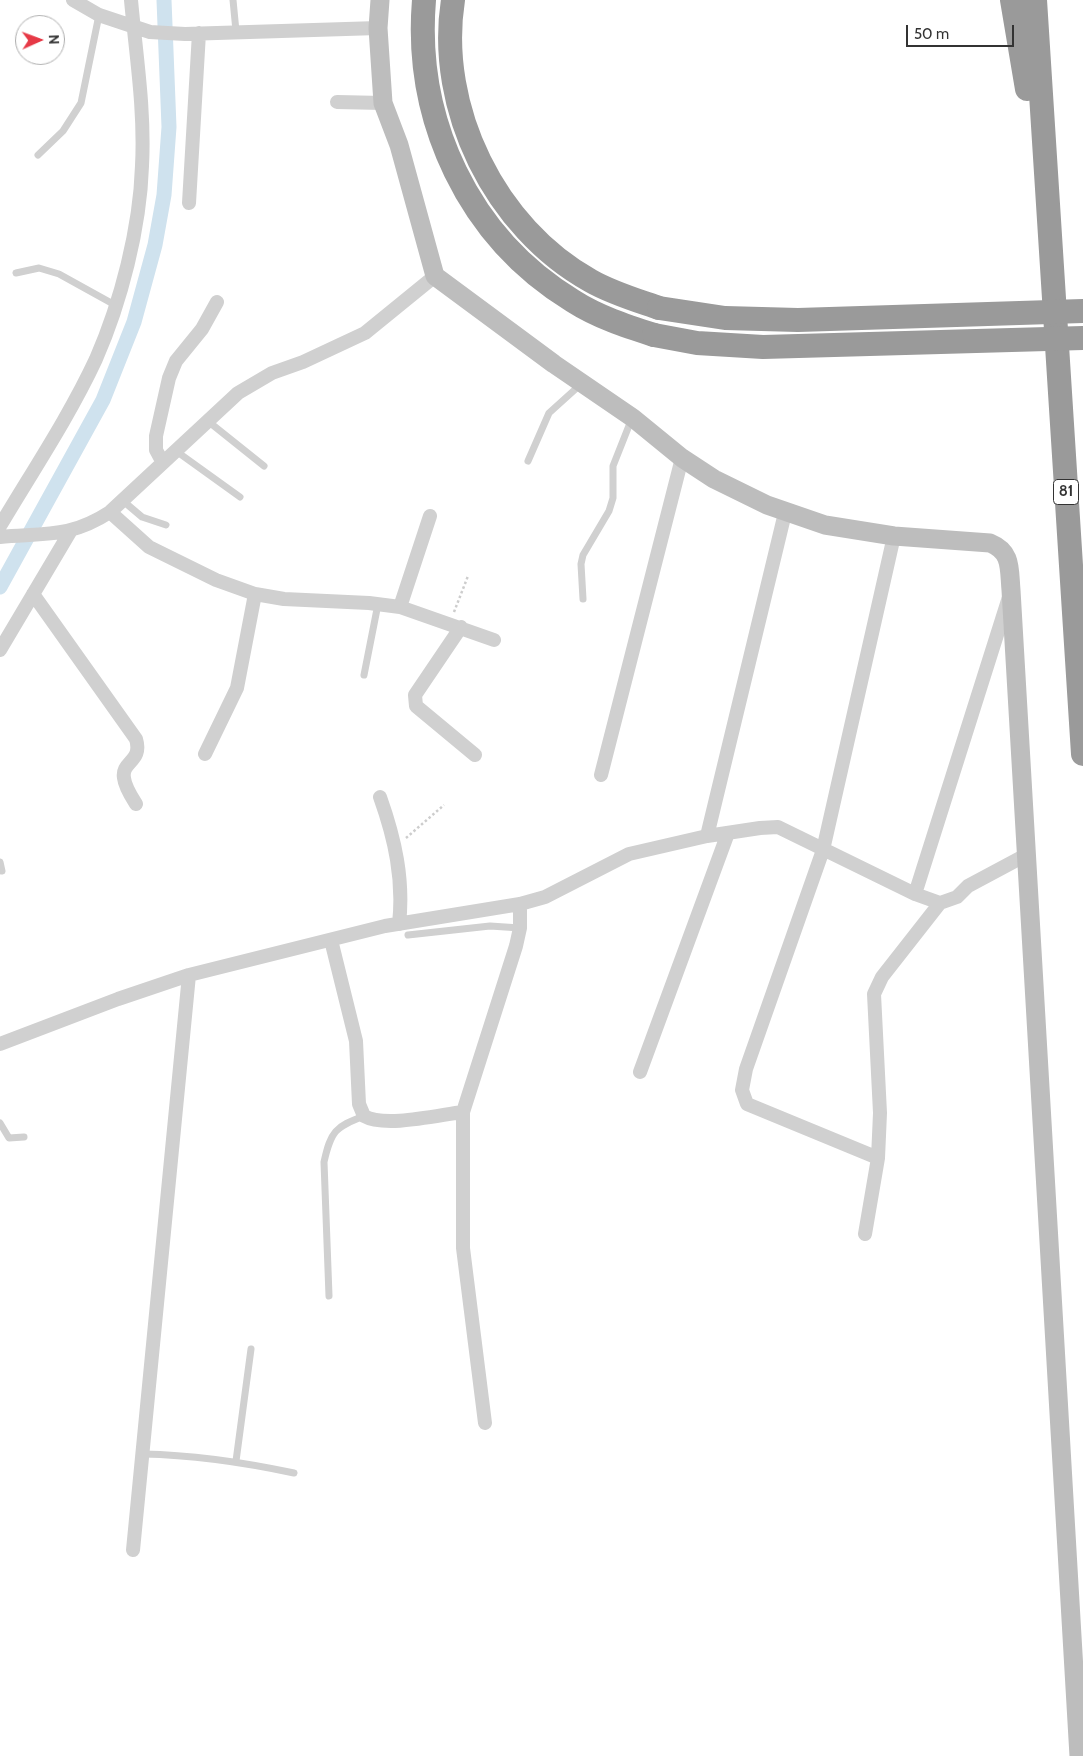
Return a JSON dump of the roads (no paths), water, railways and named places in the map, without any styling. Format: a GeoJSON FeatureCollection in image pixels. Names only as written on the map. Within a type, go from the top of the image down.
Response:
{"type":"FeatureCollection","features":[{"type":"Feature","properties":{"kind":"highway"},"geometry":{"type":"LineString","coordinates":[[424,0],[421,34],[422,52],[432,111],[444,148],[476,209],[515,255],[556,290],[596,314],[654,335],[697,343],[762,347],[1083,338]]}},
{"type":"Feature","properties":{"kind":"highway"},"geometry":{"type":"LineString","coordinates":[[453,0],[449,22],[452,72],[461,118],[481,165],[503,200],[530,233],[561,261],[591,281],[622,295],[659,308],[725,318],[779,320],[1083,311]]}},
{"type":"Feature","properties":{"kind":"highway"},"geometry":{"type":"LineString","coordinates":[[1012,0],[1049,229]]}},
{"type":"Feature","properties":{"kind":"highway","name":"81"},"geometry":{"type":"LineString","coordinates":[[1035,0],[1083,754]]}},
{"type":"Feature","properties":{"kind":"main road"},"geometry":{"type":"LineString","coordinates":[[380,0],[378,28],[383,103],[398,145],[434,276],[632,418],[682,458],[714,479],[785,513],[825,525],[894,536],[990,542],[1001,547],[1007,556],[1011,590],[1078,1669],[1079,1756]]}},
{"type":"Feature","properties":{"kind":"street"},"geometry":{"type":"LineString","coordinates":[[73,0],[99,15],[150,32],[185,34],[378,28]]}},
{"type":"Feature","properties":{"kind":"street"},"geometry":{"type":"LineString","coordinates":[[131,0],[141,107],[142,165],[133,238],[115,305],[96,358],[3,533],[54,534],[70,532],[94,522],[110,512],[238,393],[272,373],[303,362],[365,333],[434,276]]}},
{"type":"Feature","properties":{"kind":"street"},"geometry":{"type":"LineString","coordinates":[[189,203],[199,33]]}},
{"type":"Feature","properties":{"kind":"street"},"geometry":{"type":"LineString","coordinates":[[337,102],[383,103]]}},
{"type":"Feature","properties":{"kind":"street"},"geometry":{"type":"LineString","coordinates":[[163,463],[156,450],[156,436],[169,378],[176,361],[202,329],[217,302]]}},
{"type":"Feature","properties":{"kind":"street"},"geometry":{"type":"LineString","coordinates":[[601,776],[682,458]]}},
{"type":"Feature","properties":{"kind":"street"},"geometry":{"type":"LineString","coordinates":[[110,512],[149,548],[216,580],[255,594],[284,599],[378,603],[400,607],[494,640]]}},
{"type":"Feature","properties":{"kind":"street"},"geometry":{"type":"LineString","coordinates":[[707,836],[785,513]]}},
{"type":"Feature","properties":{"kind":"street"},"geometry":{"type":"LineString","coordinates":[[400,607],[430,516]]}},
{"type":"Feature","properties":{"kind":"street"},"geometry":{"type":"LineString","coordinates":[[0,650],[70,532]]}},
{"type":"Feature","properties":{"kind":"street"},"geometry":{"type":"LineString","coordinates":[[878,1158],[747,1104],[742,1090],[746,1069],[823,850],[894,536]]}},
{"type":"Feature","properties":{"kind":"street"},"geometry":{"type":"LineString","coordinates":[[915,894],[1011,590]]}},
{"type":"Feature","properties":{"kind":"street"},"geometry":{"type":"LineString","coordinates":[[33,594],[136,739],[138,747],[137,756],[125,768],[123,776],[136,804]]}},
{"type":"Feature","properties":{"kind":"street"},"geometry":{"type":"LineString","coordinates":[[205,754],[237,688],[255,594]]}},
{"type":"Feature","properties":{"kind":"street"},"geometry":{"type":"LineString","coordinates":[[455,625],[415,695],[416,706],[423,714],[475,754]]}},
{"type":"Feature","properties":{"kind":"street"},"geometry":{"type":"LineString","coordinates":[[380,797],[399,867],[403,929]]}},
{"type":"Feature","properties":{"kind":"street"},"geometry":{"type":"LineString","coordinates":[[0,1044],[118,999],[188,976],[331,940],[403,929],[545,897],[630,854],[707,836],[778,827],[915,894],[940,903]]}},
{"type":"Feature","properties":{"kind":"street"},"geometry":{"type":"LineString","coordinates":[[640,1072],[728,833]]}},
{"type":"Feature","properties":{"kind":"street"},"geometry":{"type":"LineString","coordinates":[[865,1234],[878,1158],[880,1113],[874,994],[882,977],[940,903],[957,897],[968,886],[1026,855]]}},
{"type":"Feature","properties":{"kind":"street"},"geometry":{"type":"LineString","coordinates":[[485,1423],[462,1248],[463,1112],[520,928],[520,904]]}},
{"type":"Feature","properties":{"kind":"street"},"geometry":{"type":"LineString","coordinates":[[331,940],[356,1042],[359,1104],[364,1116],[373,1121],[463,1112]]}},
{"type":"Feature","properties":{"kind":"street"},"geometry":{"type":"LineString","coordinates":[[133,1550],[188,976]]}},
{"type":"Feature","properties":{"kind":"lane"},"geometry":{"type":"LineString","coordinates":[[233,0],[236,31]]}},
{"type":"Feature","properties":{"kind":"lane"},"geometry":{"type":"LineString","coordinates":[[38,155],[63,131],[81,103],[99,15]]}},
{"type":"Feature","properties":{"kind":"lane"},"geometry":{"type":"LineString","coordinates":[[16,273],[38,268],[59,274],[115,305]]}},
{"type":"Feature","properties":{"kind":"lane"},"geometry":{"type":"LineString","coordinates":[[528,461],[549,413],[583,383]]}},
{"type":"Feature","properties":{"kind":"lane"},"geometry":{"type":"LineString","coordinates":[[582,599],[583,555],[609,511],[613,498],[613,466],[632,418]]}},
{"type":"Feature","properties":{"kind":"lane"},"geometry":{"type":"LineString","coordinates":[[209,422],[264,466]]}},
{"type":"Feature","properties":{"kind":"lane"},"geometry":{"type":"LineString","coordinates":[[176,451],[240,497]]}},
{"type":"Feature","properties":{"kind":"lane"},"geometry":{"type":"LineString","coordinates":[[122,500],[142,517],[166,525]]}},
{"type":"Feature","properties":{"kind":"lane"},"geometry":{"type":"LineString","coordinates":[[364,674],[378,603]]}},
{"type":"Feature","properties":{"kind":"lane"},"geometry":{"type":"LineString","coordinates":[[0,862],[2,871]]}},
{"type":"Feature","properties":{"kind":"lane"},"geometry":{"type":"LineString","coordinates":[[403,929],[490,926],[520,928]]}},
{"type":"Feature","properties":{"kind":"lane"},"geometry":{"type":"LineString","coordinates":[[329,1296],[324,1162],[329,1140],[335,1130],[364,1116]]}},
{"type":"Feature","properties":{"kind":"lane"},"geometry":{"type":"LineString","coordinates":[[0,1124],[9,1138],[24,1137]]}},
{"type":"Feature","properties":{"kind":"lane"},"geometry":{"type":"LineString","coordinates":[[236,1461],[251,1349]]}},
{"type":"Feature","properties":{"kind":"lane"},"geometry":{"type":"LineString","coordinates":[[143,1454],[192,1455],[236,1461],[294,1473]]}},
{"type":"Feature","properties":{"kind":"waterway"},"geometry":{"type":"LineString","coordinates":[[0,587],[103,400],[134,322],[155,245],[164,195],[169,127],[164,0]]}}]}
